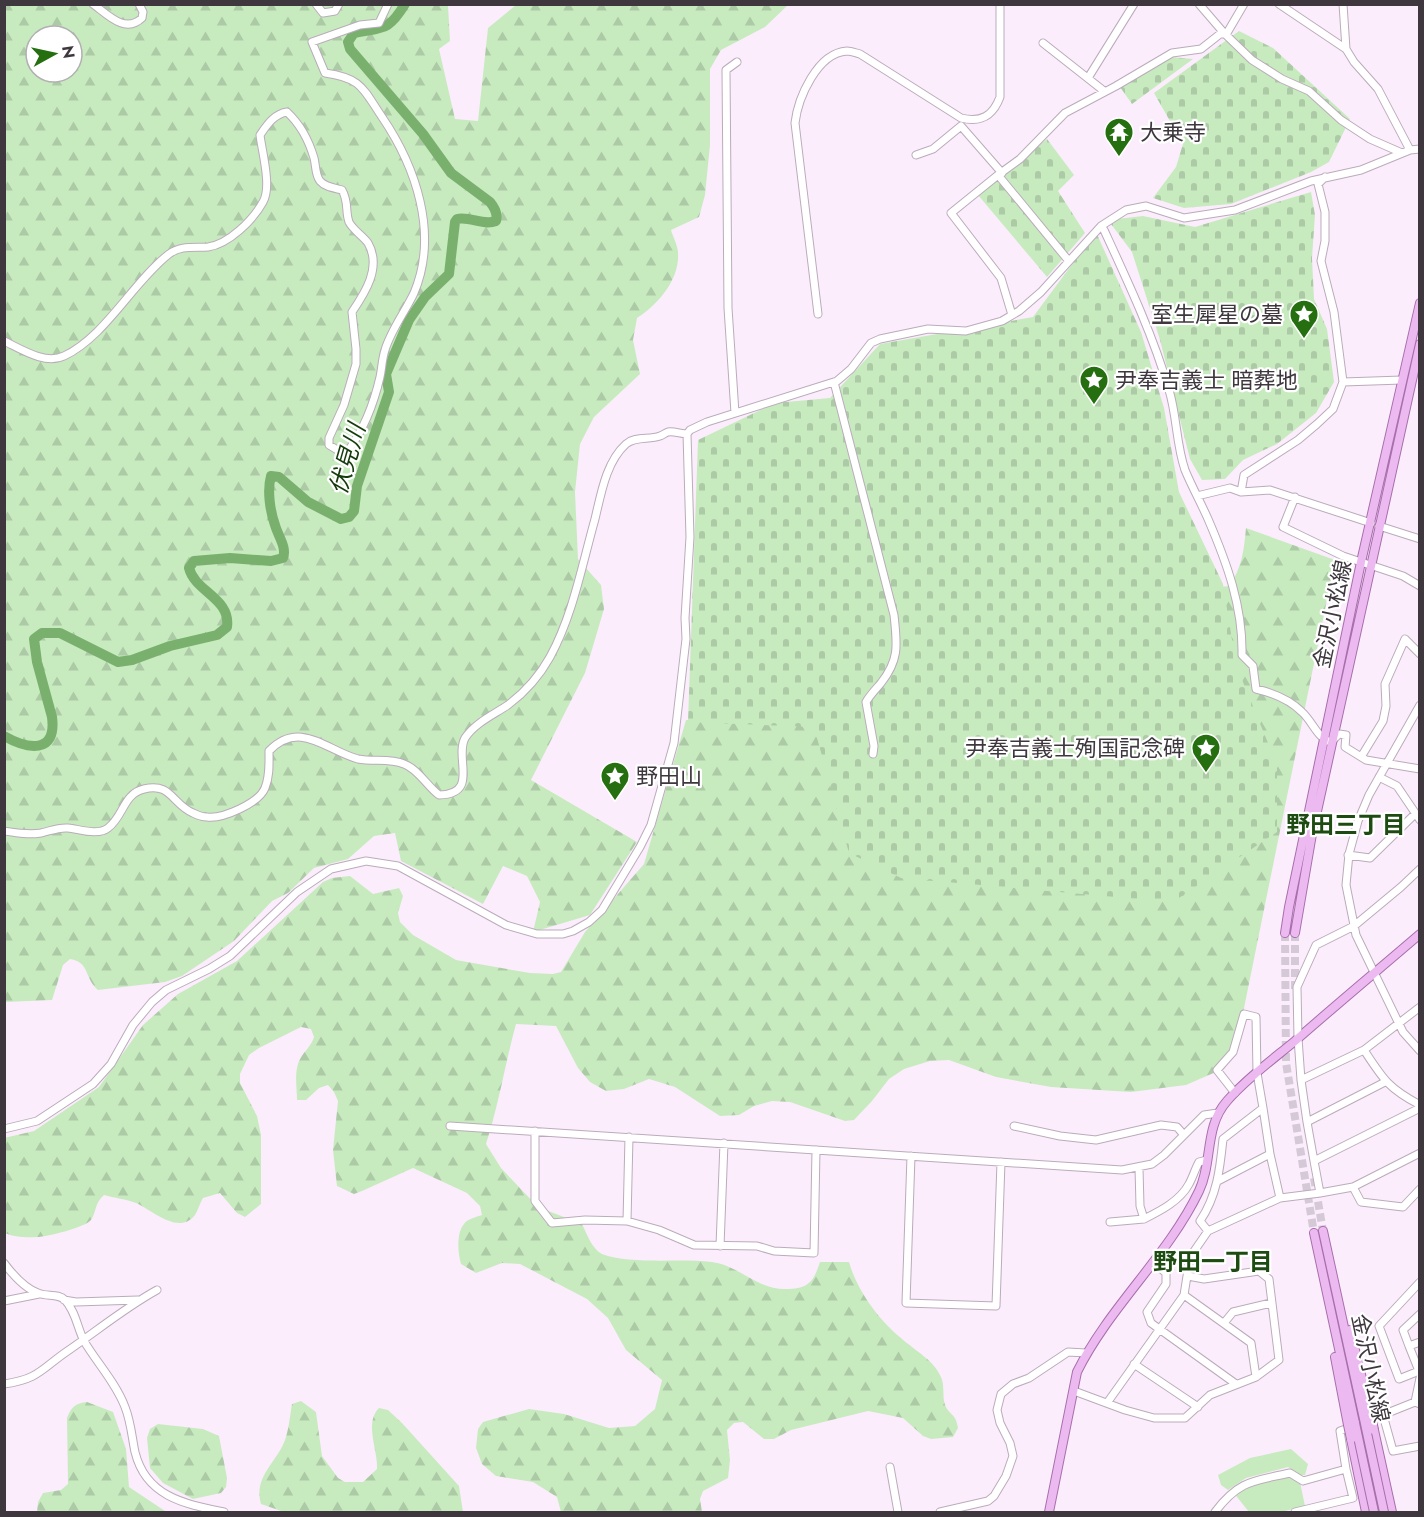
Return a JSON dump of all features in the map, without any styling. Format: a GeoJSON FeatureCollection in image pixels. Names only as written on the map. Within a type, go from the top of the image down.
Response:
{"type":"FeatureCollection","features":[{"type":"Feature","properties":{"kind":"main road","name":"金沢小松線"},"geometry":{"type":"LineString","coordinates":[[1375,525],[1419,303]]}},
{"type":"Feature","properties":{"kind":"main road","name":"金沢小松線"},"geometry":{"type":"LineString","coordinates":[[1290,933],[1289,907],[1328,741],[1365,564],[1419,344]]}},
{"type":"Feature","properties":{"kind":"main road"},"geometry":{"type":"LineString","coordinates":[[1048,1512],[1077,1372],[1086,1353],[1190,1208],[1205,1176],[1211,1131],[1218,1113],[1226,1101],[1257,1073],[1419,934]]}},
{"type":"Feature","properties":{"kind":"main road","name":"金沢小松線"},"geometry":{"type":"LineString","coordinates":[[1374,1512],[1351,1424],[1320,1262],[1318,1232],[1331,1269],[1368,1417],[1384,1512]]}},
{"type":"Feature","properties":{"kind":"main road"},"geometry":{"type":"LineString","coordinates":[[1368,1417],[1374,1430],[1392,1512]]}},
{"type":"Feature","properties":{"kind":"main road"},"geometry":{"type":"LineString","coordinates":[[1351,1424],[1351,1439],[1366,1512]]}},
{"type":"Feature","properties":{"kind":"street"},"geometry":{"type":"LineString","coordinates":[[93,4],[117,22],[128,24],[136,23],[142,18],[143,12],[139,4]]}},
{"type":"Feature","properties":{"kind":"street"},"geometry":{"type":"LineString","coordinates":[[316,4],[323,13],[335,11],[339,4]]}},
{"type":"Feature","properties":{"kind":"street"},"geometry":{"type":"LineString","coordinates":[[4,341],[42,357],[63,356],[102,327],[138,284],[170,253],[178,248],[218,245],[230,237],[243,226],[265,199],[267,189],[260,135],[270,121],[281,113],[287,112],[297,121],[305,136],[314,158],[318,179],[325,185],[342,190],[347,198],[349,222],[369,246],[373,265],[372,274],[363,296],[352,312],[356,364],[344,405],[329,438],[329,446],[339,451],[348,451],[363,430],[376,393],[386,348],[414,292],[424,247],[423,212],[409,164],[391,130],[354,79],[325,73],[312,42],[360,25],[379,23],[388,4]]}},
{"type":"Feature","properties":{"kind":"street"},"geometry":{"type":"LineString","coordinates":[[818,314],[795,123],[796,108],[812,76],[826,59],[848,51],[860,54],[961,118],[977,120],[988,116],[995,109],[1000,97],[1000,4]]}},
{"type":"Feature","properties":{"kind":"street"},"geometry":{"type":"LineString","coordinates":[[1088,78],[1134,4]]}},
{"type":"Feature","properties":{"kind":"street"},"geometry":{"type":"LineString","coordinates":[[1199,4],[1252,60],[1282,79],[1309,91],[1341,120],[1370,139],[1402,153]]}},
{"type":"Feature","properties":{"kind":"street"},"geometry":{"type":"LineString","coordinates":[[1012,315],[1001,278],[951,213],[1020,159],[1065,113],[1172,53],[1201,49],[1220,34],[1227,33],[1244,4]]}},
{"type":"Feature","properties":{"kind":"street"},"geometry":{"type":"LineString","coordinates":[[1279,4],[1346,49],[1354,62],[1378,89],[1410,150]]}},
{"type":"Feature","properties":{"kind":"street"},"geometry":{"type":"LineString","coordinates":[[1343,4],[1346,49]]}},
{"type":"Feature","properties":{"kind":"street"},"geometry":{"type":"LineString","coordinates":[[1043,43],[1104,91]]}},
{"type":"Feature","properties":{"kind":"street"},"geometry":{"type":"LineString","coordinates":[[735,413],[728,308],[726,70],[737,62]]}},
{"type":"Feature","properties":{"kind":"street"},"geometry":{"type":"LineString","coordinates":[[916,154],[933,149],[962,126],[1068,260]]}},
{"type":"Feature","properties":{"kind":"street"},"geometry":{"type":"LineString","coordinates":[[4,831],[24,834],[65,828],[105,830],[114,822],[130,795],[154,786],[165,789],[186,810],[207,818],[219,816],[243,808],[257,799],[265,790],[269,751],[286,740],[302,736],[312,738],[357,758],[410,767],[439,795],[456,791],[461,784],[464,771],[462,748],[464,740],[481,722],[508,704],[525,689],[551,656],[568,615],[604,487],[618,453],[627,442],[660,436],[668,432],[687,434],[697,426],[834,382],[843,377],[871,343],[880,339],[928,329],[966,331],[1002,321],[1033,300],[1101,226],[1126,210],[1146,206],[1184,218],[1235,210],[1325,177],[1360,170],[1410,150],[1419,149]]}},
{"type":"Feature","properties":{"kind":"street"},"geometry":{"type":"LineString","coordinates":[[1241,492],[1244,475],[1298,440],[1333,409],[1343,382],[1334,312],[1321,261],[1326,213],[1318,184],[1325,177]]}},
{"type":"Feature","properties":{"kind":"street"},"geometry":{"type":"LineString","coordinates":[[1101,226],[1148,329],[1169,390],[1180,454],[1229,569],[1242,632],[1242,655],[1253,666],[1256,689],[1293,703],[1328,741],[1339,734],[1346,735],[1345,747],[1366,760],[1419,769]]}},
{"type":"Feature","properties":{"kind":"street"},"geometry":{"type":"LineString","coordinates":[[1343,382],[1402,380]]}},
{"type":"Feature","properties":{"kind":"street"},"geometry":{"type":"LineString","coordinates":[[834,382],[894,615],[896,656],[890,671],[866,702],[874,746],[873,754]]}},
{"type":"Feature","properties":{"kind":"street"},"geometry":{"type":"LineString","coordinates":[[1410,386],[1419,390]]}},
{"type":"Feature","properties":{"kind":"street"},"geometry":{"type":"LineString","coordinates":[[4,1129],[37,1120],[93,1084],[111,1064],[133,1025],[152,1002],[166,990],[230,956],[297,892],[332,868],[366,861],[398,866],[506,925],[537,934],[563,934],[573,931],[589,922],[602,910],[651,825],[674,743],[686,639],[685,618],[690,537],[687,434]]}},
{"type":"Feature","properties":{"kind":"street"},"geometry":{"type":"LineString","coordinates":[[1197,496],[1230,488],[1241,492],[1270,490],[1419,538],[1419,532]]}},
{"type":"Feature","properties":{"kind":"street"},"geometry":{"type":"LineString","coordinates":[[1295,497],[1282,527],[1365,564],[1403,576],[1419,586]]}},
{"type":"Feature","properties":{"kind":"street"},"geometry":{"type":"LineString","coordinates":[[1361,757],[1383,722],[1386,706],[1385,684],[1405,639],[1419,654]]}},
{"type":"Feature","properties":{"kind":"street"},"geometry":{"type":"LineString","coordinates":[[1419,705],[1416,717],[1379,777],[1358,821],[1348,855],[1346,885],[1354,926],[1374,973],[1403,1032],[1419,1052]]}},
{"type":"Feature","properties":{"kind":"street"},"geometry":{"type":"LineString","coordinates":[[1348,855],[1370,858],[1417,817],[1397,786],[1379,777]]}},
{"type":"Feature","properties":{"kind":"street"},"geometry":{"type":"LineString","coordinates":[[1320,1193],[1301,1080],[1297,987],[1316,945],[1354,926],[1419,869]]}},
{"type":"Feature","properties":{"kind":"street"},"geometry":{"type":"LineString","coordinates":[[1301,1080],[1364,1050],[1419,1007]]}},
{"type":"Feature","properties":{"kind":"street"},"geometry":{"type":"LineString","coordinates":[[1235,1093],[1217,1070],[1233,1052],[1244,1014],[1256,1017],[1257,1073],[1270,1154],[1280,1198]]}},
{"type":"Feature","properties":{"kind":"street"},"geometry":{"type":"LineString","coordinates":[[1364,1050],[1385,1082],[1397,1093],[1419,1106]]}},
{"type":"Feature","properties":{"kind":"street"},"geometry":{"type":"LineString","coordinates":[[1307,1122],[1385,1082]]}},
{"type":"Feature","properties":{"kind":"street"},"geometry":{"type":"LineString","coordinates":[[1314,1161],[1419,1106]]}},
{"type":"Feature","properties":{"kind":"street"},"geometry":{"type":"LineString","coordinates":[[1208,1232],[1200,1221],[1210,1207],[1218,1181],[1223,1139],[1263,1108]]}},
{"type":"Feature","properties":{"kind":"street"},"geometry":{"type":"LineString","coordinates":[[450,1126],[1122,1170],[1152,1164],[1204,1115],[1218,1113]]}},
{"type":"Feature","properties":{"kind":"street"},"geometry":{"type":"LineString","coordinates":[[1014,1126],[1060,1136],[1096,1140],[1161,1125],[1176,1127],[1184,1135]]}},
{"type":"Feature","properties":{"kind":"street"},"geometry":{"type":"LineString","coordinates":[[535,1131],[535,1201],[552,1223],[606,1219],[627,1221],[659,1230],[694,1245],[757,1246],[774,1251],[814,1253],[816,1150]]}},
{"type":"Feature","properties":{"kind":"street"},"geometry":{"type":"LineString","coordinates":[[627,1221],[628,1137]]}},
{"type":"Feature","properties":{"kind":"street"},"geometry":{"type":"LineString","coordinates":[[720,1246],[724,1143]]}},
{"type":"Feature","properties":{"kind":"street"},"geometry":{"type":"LineString","coordinates":[[1107,1403],[1184,1295],[1190,1257],[1208,1232],[1280,1198],[1353,1187],[1419,1153]]}},
{"type":"Feature","properties":{"kind":"street"},"geometry":{"type":"LineString","coordinates":[[1218,1181],[1270,1154]]}},
{"type":"Feature","properties":{"kind":"street"},"geometry":{"type":"LineString","coordinates":[[911,1156],[906,1303],[996,1306],[1001,1162]]}},
{"type":"Feature","properties":{"kind":"street"},"geometry":{"type":"LineString","coordinates":[[1110,1222],[1144,1219],[1158,1212],[1180,1196],[1189,1184],[1198,1162],[1207,1160]]}},
{"type":"Feature","properties":{"kind":"street"},"geometry":{"type":"LineString","coordinates":[[1139,1168],[1140,1206],[1144,1219]]}},
{"type":"Feature","properties":{"kind":"street"},"geometry":{"type":"LineString","coordinates":[[1353,1187],[1361,1202],[1402,1207],[1419,1189]]}},
{"type":"Feature","properties":{"kind":"street"},"geometry":{"type":"LineString","coordinates":[[1153,1262],[1166,1273],[1166,1284],[1147,1312],[1151,1323],[1236,1384]]}},
{"type":"Feature","properties":{"kind":"street"},"geometry":{"type":"LineString","coordinates":[[4,1263],[24,1285],[39,1294]]}},
{"type":"Feature","properties":{"kind":"street"},"geometry":{"type":"LineString","coordinates":[[1074,1390],[1154,1418],[1185,1418],[1210,1395],[1256,1377],[1279,1360],[1269,1279],[1259,1270],[1204,1279],[1188,1276]]}},
{"type":"Feature","properties":{"kind":"street"},"geometry":{"type":"LineString","coordinates":[[1419,1282],[1379,1326],[1399,1379],[1419,1371],[1403,1330],[1419,1314]]}},
{"type":"Feature","properties":{"kind":"street"},"geometry":{"type":"LineString","coordinates":[[4,1384],[38,1375],[138,1300],[157,1290]]}},
{"type":"Feature","properties":{"kind":"street"},"geometry":{"type":"LineString","coordinates":[[4,1301],[39,1294],[59,1296],[64,1300],[76,1316],[84,1340],[126,1408],[136,1455],[146,1478],[153,1486],[173,1498],[224,1512]]}},
{"type":"Feature","properties":{"kind":"street"},"geometry":{"type":"LineString","coordinates":[[1184,1295],[1251,1343],[1256,1377]]}},
{"type":"Feature","properties":{"kind":"street"},"geometry":{"type":"LineString","coordinates":[[64,1300],[76,1302],[138,1300]]}},
{"type":"Feature","properties":{"kind":"street"},"geometry":{"type":"LineString","coordinates":[[1224,1323],[1233,1312],[1271,1303]]}},
{"type":"Feature","properties":{"kind":"street"},"geometry":{"type":"LineString","coordinates":[[1409,1346],[1419,1342]]}},
{"type":"Feature","properties":{"kind":"street"},"geometry":{"type":"LineString","coordinates":[[940,1512],[988,1501],[994,1496],[1006,1476],[1013,1456],[997,1410],[1001,1394],[1006,1388],[1029,1378],[1068,1352],[1086,1353]]}},
{"type":"Feature","properties":{"kind":"street"},"geometry":{"type":"LineString","coordinates":[[1134,1364],[1198,1407]]}},
{"type":"Feature","properties":{"kind":"street"},"geometry":{"type":"LineString","coordinates":[[1295,1512],[1353,1498],[1340,1431],[1417,1403],[1419,1378]]}},
{"type":"Feature","properties":{"kind":"street"},"geometry":{"type":"LineString","coordinates":[[1383,1415],[1393,1451],[1419,1446]]}},
{"type":"Feature","properties":{"kind":"street"},"geometry":{"type":"LineString","coordinates":[[890,1467],[898,1512]]}},
{"type":"Feature","properties":{"kind":"street"},"geometry":{"type":"LineString","coordinates":[[1215,1512],[1228,1496],[1246,1483],[1290,1473],[1303,1480],[1346,1469]]}},
{"type":"Feature","properties":{"kind":"green space"},"geometry":{"type":"Polygon","coordinates":[[[4,5],[448,5],[450,41],[439,49],[455,119],[478,121],[488,28],[516,5],[788,5],[765,27],[721,50],[710,69],[710,145],[705,195],[699,217],[671,230],[678,250],[675,272],[660,299],[637,318],[633,340],[640,374],[594,417],[580,444],[575,492],[578,559],[601,585],[604,609],[585,673],[531,780],[637,842],[590,915],[533,932],[540,902],[527,876],[503,866],[483,904],[401,861],[395,833],[374,836],[348,859],[314,868],[288,893],[272,901],[234,941],[182,976],[165,982],[98,990],[81,963],[70,959],[63,965],[52,1000],[5,1002],[4,5]]]}},
{"type":"Feature","properties":{"kind":"green space"},"geometry":{"type":"Polygon","coordinates":[[[1239,31],[1273,48],[1350,119],[1329,162],[1311,172],[1231,204],[1184,208],[1153,198],[1176,167],[1183,144],[1154,93],[1239,31]]]}},
{"type":"Feature","properties":{"kind":"green space"},"geometry":{"type":"Polygon","coordinates":[[[1171,57],[1193,59],[1132,104],[1120,87],[1171,57]]]}},
{"type":"Feature","properties":{"kind":"green space"},"geometry":{"type":"Polygon","coordinates":[[[1047,139],[1074,175],[1058,191],[1085,233],[1047,277],[978,195],[1047,139]]]}},
{"type":"Feature","properties":{"kind":"green space"},"geometry":{"type":"Polygon","coordinates":[[[1311,192],[1315,215],[1312,258],[1314,299],[1327,329],[1334,382],[1316,413],[1277,444],[1243,460],[1225,479],[1202,480],[1190,459],[1160,340],[1132,252],[1108,220],[1143,216],[1195,227],[1311,192]]]}},
{"type":"Feature","properties":{"kind":"green space"},"geometry":{"type":"Polygon","coordinates":[[[1096,232],[1141,332],[1164,408],[1179,492],[1223,584],[1236,665],[1277,765],[1277,832],[1173,902],[901,878],[849,853],[814,727],[688,722],[698,440],[775,403],[830,398],[880,344],[1033,317],[1096,232]]]}},
{"type":"Feature","properties":{"kind":"green space"},"geometry":{"type":"Polygon","coordinates":[[[1148,436],[1211,588],[1229,586],[1242,558],[1246,528],[1335,560],[1241,1023],[1234,1034],[1225,1068],[1186,1085],[1131,1092],[1051,1087],[996,1077],[949,1060],[930,1061],[904,1069],[889,1079],[854,1120],[845,1121],[790,1102],[772,1101],[754,1106],[739,1115],[720,1116],[675,1087],[649,1079],[624,1089],[606,1091],[590,1082],[578,1068],[556,1026],[516,1024],[486,1144],[501,1168],[538,1207],[582,1224],[593,1245],[602,1254],[627,1259],[712,1262],[732,1268],[758,1282],[778,1289],[806,1285],[816,1274],[820,1262],[849,1262],[857,1283],[877,1313],[892,1330],[929,1360],[938,1371],[942,1380],[945,1405],[957,1423],[958,1428],[953,1437],[931,1439],[923,1436],[903,1418],[868,1411],[791,1430],[774,1439],[764,1439],[743,1422],[734,1423],[727,1430],[730,1460],[728,1478],[703,1491],[700,1499],[702,1512],[561,1512],[557,1497],[533,1482],[496,1476],[482,1464],[476,1448],[478,1429],[483,1422],[529,1409],[564,1414],[609,1428],[635,1426],[655,1409],[662,1380],[626,1350],[608,1318],[587,1299],[520,1264],[502,1263],[476,1273],[461,1264],[458,1244],[461,1228],[465,1222],[482,1215],[480,1206],[467,1193],[413,1168],[354,1194],[337,1186],[333,1150],[338,1101],[334,1092],[328,1085],[319,1088],[306,1100],[297,1100],[297,1066],[314,1037],[311,1029],[301,1027],[259,1048],[249,1055],[240,1074],[240,1083],[257,1116],[261,1135],[261,1204],[245,1217],[237,1213],[220,1193],[203,1198],[195,1215],[189,1221],[181,1223],[166,1220],[128,1200],[104,1195],[91,1220],[82,1226],[42,1237],[20,1237],[5,1233],[4,1138],[34,1131],[99,1087],[143,1025],[178,994],[237,961],[323,882],[332,878],[350,876],[373,894],[399,888],[403,896],[398,913],[400,922],[413,935],[456,960],[530,973],[561,972],[585,932],[644,864],[686,720],[784,719],[1148,436]]]}},
{"type":"Feature","properties":{"kind":"green space"},"geometry":{"type":"Polygon","coordinates":[[[301,1401],[316,1412],[322,1456],[338,1478],[345,1482],[363,1482],[377,1469],[372,1421],[379,1408],[388,1410],[459,1486],[463,1512],[284,1512],[261,1504],[259,1494],[263,1478],[285,1440],[292,1404],[301,1401]]]}},
{"type":"Feature","properties":{"kind":"green space"},"geometry":{"type":"Polygon","coordinates":[[[87,1402],[113,1412],[126,1449],[129,1487],[165,1511],[171,1512],[37,1512],[38,1502],[43,1493],[61,1490],[68,1484],[67,1418],[74,1406],[87,1402]]]}},
{"type":"Feature","properties":{"kind":"green space"},"geometry":{"type":"Polygon","coordinates":[[[158,1424],[203,1429],[219,1436],[227,1478],[226,1487],[221,1493],[193,1499],[163,1483],[150,1468],[147,1438],[150,1429],[158,1424]]]}},
{"type":"Feature","properties":{"kind":"green space"},"geometry":{"type":"Polygon","coordinates":[[[1291,1449],[1308,1464],[1305,1475],[1300,1475],[1288,1467],[1246,1478],[1228,1490],[1221,1485],[1218,1475],[1250,1458],[1291,1449]]]}},
{"type":"Feature","properties":{"kind":"green space"},"geometry":{"type":"Polygon","coordinates":[[[1285,1474],[1300,1482],[1305,1506],[1281,1512],[1249,1512],[1233,1492],[1247,1483],[1285,1474]]]}},
{"type":"Feature","properties":{"kind":"waterway","name":"伏見川"},"geometry":{"type":"LineString","coordinates":[[4,736],[31,746],[38,746],[50,738],[52,717],[37,662],[34,639],[42,633],[60,633],[118,662],[217,635],[227,627],[224,609],[198,583],[189,568],[194,561],[230,558],[271,561],[283,558],[283,546],[270,507],[271,476],[279,477],[308,502],[341,519],[349,517],[354,511],[357,486],[389,392],[386,374],[409,320],[425,297],[449,274],[455,222],[462,218],[491,222],[496,221],[497,218],[496,211],[490,202],[451,173],[423,134],[350,49],[348,42],[354,33],[384,27],[394,20],[405,4]]}},
{"type":"Feature","properties":{"kind":"tunnel"},"geometry":{"type":"LineString","coordinates":[[1285,933],[1286,1063],[1314,1233]]}},
{"type":"Feature","properties":{"kind":"tunnel"},"geometry":{"type":"LineString","coordinates":[[1295,933],[1295,993]]}},
{"type":"Feature","properties":{"kind":"tunnel"},"geometry":{"type":"LineString","coordinates":[[1314,1178],[1323,1231]]}},
{"type":"Feature","properties":{"kind":"place","name":"大乗寺"},"geometry":{"type":"Point","coordinates":[1119,158]}},
{"type":"Feature","properties":{"kind":"place","name":"室生犀星の墓"},"geometry":{"type":"Point","coordinates":[1304,340]}},
{"type":"Feature","properties":{"kind":"place","name":"尹奉吉義士 暗葬地"},"geometry":{"type":"Point","coordinates":[1094,406]}},
{"type":"Feature","properties":{"kind":"place","name":"尹奉吉義士殉国記念碑"},"geometry":{"type":"Point","coordinates":[1206,774]}},
{"type":"Feature","properties":{"kind":"place","name":"野田山"},"geometry":{"type":"Point","coordinates":[615,802]}},
{"type":"Feature","properties":{"kind":"district","name":"野田三丁目"},"geometry":{"type":"Point","coordinates":[1346,824]}},
{"type":"Feature","properties":{"kind":"district","name":"野田一丁目"},"geometry":{"type":"Point","coordinates":[1213,1261]}}]}
